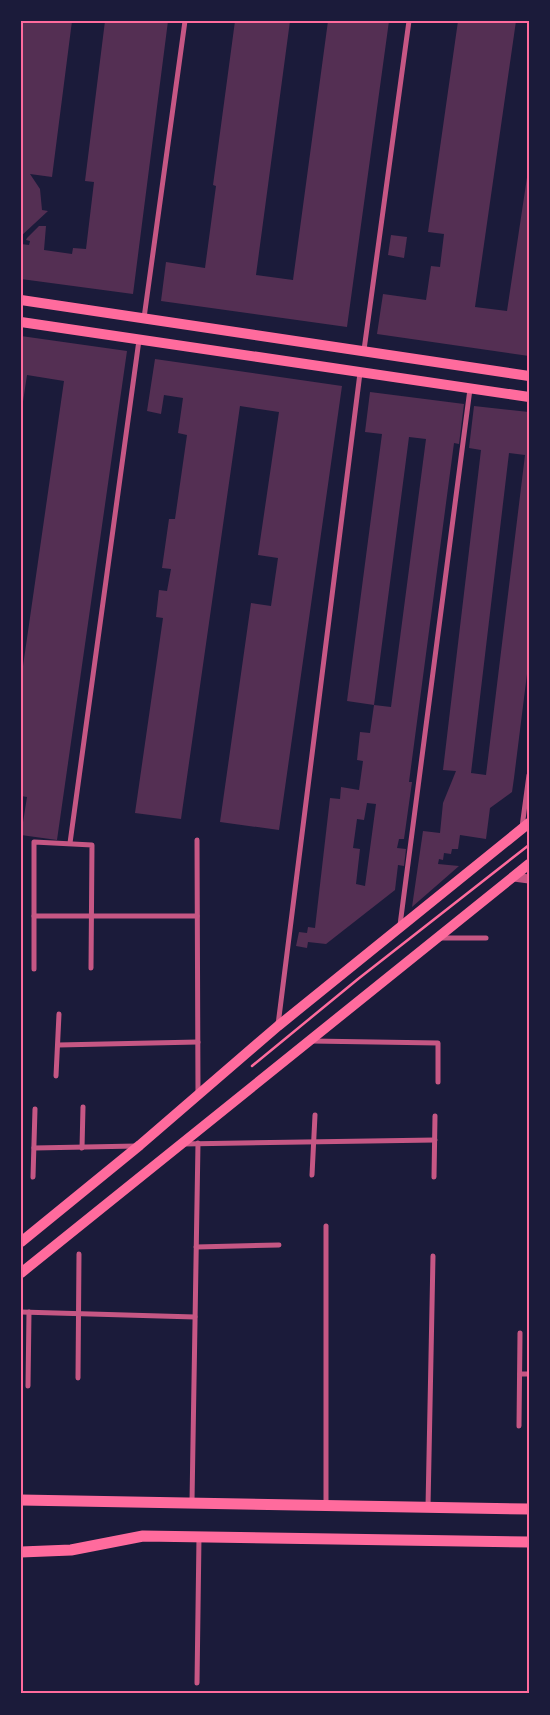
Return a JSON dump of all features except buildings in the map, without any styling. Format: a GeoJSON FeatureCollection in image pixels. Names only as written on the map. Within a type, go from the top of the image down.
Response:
{"type":"FeatureCollection","features":[{"type":"Feature","properties":{"kind":"main road"},"geometry":{"type":"LineString","coordinates":[[21,300],[529,376]]}},
{"type":"Feature","properties":{"kind":"main road"},"geometry":{"type":"LineString","coordinates":[[21,322],[529,397]]}},
{"type":"Feature","properties":{"kind":"main road"},"geometry":{"type":"LineString","coordinates":[[21,1242],[140,1146],[278,1026],[525,826]]}},
{"type":"Feature","properties":{"kind":"main road"},"geometry":{"type":"LineString","coordinates":[[21,1273],[529,864]]}},
{"type":"Feature","properties":{"kind":"main road"},"geometry":{"type":"LineString","coordinates":[[21,1500],[529,1509]]}},
{"type":"Feature","properties":{"kind":"main road"},"geometry":{"type":"LineString","coordinates":[[21,1552],[71,1550],[143,1536],[529,1542]]}},
{"type":"Feature","properties":{"kind":"street"},"geometry":{"type":"LineString","coordinates":[[144,318],[185,21]]}},
{"type":"Feature","properties":{"kind":"street"},"geometry":{"type":"LineString","coordinates":[[364,350],[409,21]]}},
{"type":"Feature","properties":{"kind":"street"},"geometry":{"type":"LineString","coordinates":[[70,843],[139,340]]}},
{"type":"Feature","properties":{"kind":"street"},"geometry":{"type":"LineString","coordinates":[[278,1026],[360,373]]}},
{"type":"Feature","properties":{"kind":"street"},"geometry":{"type":"LineString","coordinates":[[400,926],[470,388]]}},
{"type":"Feature","properties":{"kind":"street"},"geometry":{"type":"LineString","coordinates":[[525,826],[529,775]]}},
{"type":"Feature","properties":{"kind":"street"},"geometry":{"type":"LineString","coordinates":[[197,840],[198,1094]]}},
{"type":"Feature","properties":{"kind":"street"},"geometry":{"type":"LineString","coordinates":[[34,969],[34,842],[92,845],[91,968]]}},
{"type":"Feature","properties":{"kind":"street"},"geometry":{"type":"LineString","coordinates":[[514,876],[529,879]]}},
{"type":"Feature","properties":{"kind":"street"},"geometry":{"type":"LineString","coordinates":[[34,916],[91,918],[197,916]]}},
{"type":"Feature","properties":{"kind":"street"},"geometry":{"type":"LineString","coordinates":[[437,938],[486,938]]}},
{"type":"Feature","properties":{"kind":"street"},"geometry":{"type":"LineString","coordinates":[[56,1076],[59,1014]]}},
{"type":"Feature","properties":{"kind":"street"},"geometry":{"type":"LineString","coordinates":[[308,1041],[438,1043],[438,1082]]}},
{"type":"Feature","properties":{"kind":"street"},"geometry":{"type":"LineString","coordinates":[[58,1045],[198,1042]]}},
{"type":"Feature","properties":{"kind":"street"},"geometry":{"type":"LineString","coordinates":[[82,1148],[83,1107]]}},
{"type":"Feature","properties":{"kind":"street"},"geometry":{"type":"LineString","coordinates":[[33,1177],[35,1110]]}},
{"type":"Feature","properties":{"kind":"street"},"geometry":{"type":"LineString","coordinates":[[312,1174],[315,1115]]}},
{"type":"Feature","properties":{"kind":"street"},"geometry":{"type":"LineString","coordinates":[[434,1177],[436,1116]]}},
{"type":"Feature","properties":{"kind":"street"},"geometry":{"type":"LineString","coordinates":[[180,1144],[435,1140]]}},
{"type":"Feature","properties":{"kind":"street"},"geometry":{"type":"LineString","coordinates":[[192,1502],[198,1144]]}},
{"type":"Feature","properties":{"kind":"street"},"geometry":{"type":"LineString","coordinates":[[34,1148],[140,1146]]}},
{"type":"Feature","properties":{"kind":"street"},"geometry":{"type":"LineString","coordinates":[[326,1226],[326,1505]]}},
{"type":"Feature","properties":{"kind":"street"},"geometry":{"type":"LineString","coordinates":[[196,1247],[280,1244]]}},
{"type":"Feature","properties":{"kind":"street"},"geometry":{"type":"LineString","coordinates":[[78,1378],[79,1254]]}},
{"type":"Feature","properties":{"kind":"street"},"geometry":{"type":"LineString","coordinates":[[428,1508],[433,1256]]}},
{"type":"Feature","properties":{"kind":"street"},"geometry":{"type":"LineString","coordinates":[[21,1312],[195,1317]]}},
{"type":"Feature","properties":{"kind":"street"},"geometry":{"type":"LineString","coordinates":[[28,1386],[29,1312]]}},
{"type":"Feature","properties":{"kind":"street"},"geometry":{"type":"LineString","coordinates":[[519,1426],[520,1333]]}},
{"type":"Feature","properties":{"kind":"street"},"geometry":{"type":"LineString","coordinates":[[520,1374],[529,1374]]}},
{"type":"Feature","properties":{"kind":"street"},"geometry":{"type":"LineString","coordinates":[[197,1683],[199,1537]]}},
{"type":"Feature","properties":{"kind":"path"},"geometry":{"type":"LineString","coordinates":[[250,1067],[358,979],[529,845]]}}]}
